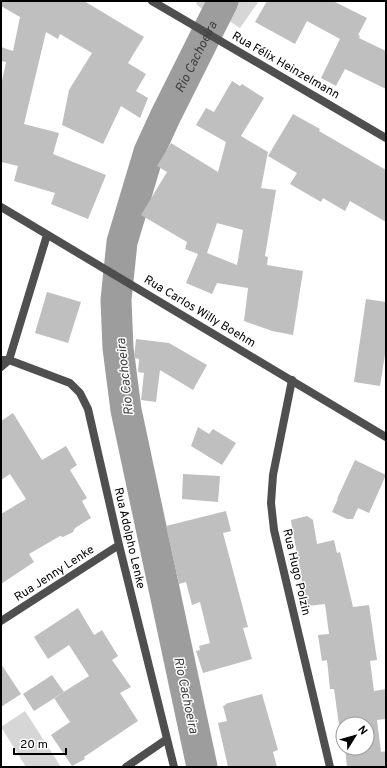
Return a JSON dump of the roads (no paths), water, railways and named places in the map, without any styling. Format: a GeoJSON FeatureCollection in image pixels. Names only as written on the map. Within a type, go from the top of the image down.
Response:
{"type":"FeatureCollection","features":[{"type":"Feature","properties":{"kind":"street","name":"Rua Félix Heinzelmann"},"geometry":{"type":"LineString","coordinates":[[152,1],[386,138]]}},
{"type":"Feature","properties":{"kind":"street","name":"Rua Carlos Willy Boehm"},"geometry":{"type":"LineString","coordinates":[[1,207],[386,437]]}},
{"type":"Feature","properties":{"kind":"street"},"geometry":{"type":"LineString","coordinates":[[1,367],[5,360],[47,235]]}},
{"type":"Feature","properties":{"kind":"street","name":"Rua Adolpho Lenke"},"geometry":{"type":"LineString","coordinates":[[5,360],[70,383],[80,394],[88,409],[119,545],[174,767]]}},
{"type":"Feature","properties":{"kind":"street","name":"Rua Hugo Polzin"},"geometry":{"type":"LineString","coordinates":[[292,380],[272,475],[271,503],[274,530],[330,767]]}},
{"type":"Feature","properties":{"kind":"street","name":"Rua Jenny Lenke"},"geometry":{"type":"LineString","coordinates":[[1,621],[119,545]]}},
{"type":"Feature","properties":{"kind":"street"},"geometry":{"type":"LineString","coordinates":[[126,767],[167,739]]}},
{"type":"Feature","properties":{"kind":"waterway","name":"Rio Cachoeira"},"geometry":{"type":"LineString","coordinates":[[202,767],[126,410],[118,348],[116,300],[122,242],[149,152],[223,1]]}}]}
